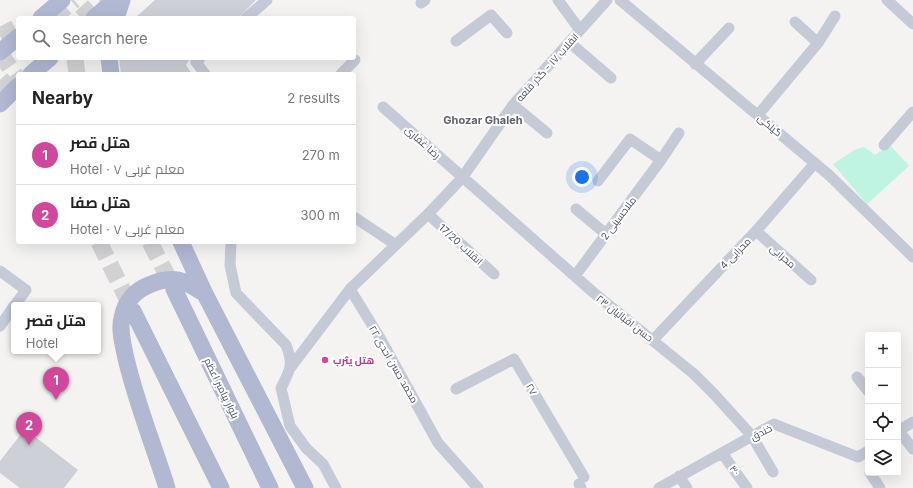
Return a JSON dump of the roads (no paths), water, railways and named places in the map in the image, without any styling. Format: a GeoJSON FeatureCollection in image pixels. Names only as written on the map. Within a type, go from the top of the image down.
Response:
{"type":"FeatureCollection","features":[{"type":"Feature","properties":{"kind":"main road"},"geometry":{"type":"LineString","coordinates":[[42,16],[62,0]]}},
{"type":"Feature","properties":{"kind":"main road"},"geometry":{"type":"LineString","coordinates":[[96,16],[115,0]]}},
{"type":"Feature","properties":{"kind":"main road"},"geometry":{"type":"LineString","coordinates":[[117,16],[122,0]]}},
{"type":"Feature","properties":{"kind":"main road"},"geometry":{"type":"LineString","coordinates":[[0,52],[16,39]]}},
{"type":"Feature","properties":{"kind":"main road"},"geometry":{"type":"LineString","coordinates":[[33,72],[48,60]]}},
{"type":"Feature","properties":{"kind":"main road"},"geometry":{"type":"LineString","coordinates":[[109,60],[111,72]]}},
{"type":"Feature","properties":{"kind":"main road"},"geometry":{"type":"LineString","coordinates":[[0,104],[16,88]]}},
{"type":"Feature","properties":{"kind":"main road"},"geometry":{"type":"LineString","coordinates":[[182,244],[205,294],[305,488]]}},
{"type":"Feature","properties":{"kind":"main road"},"geometry":{"type":"LineString","coordinates":[[167,488],[132,387],[123,344],[121,320],[126,302],[139,289],[162,279],[181,280],[205,294]]}},
{"type":"Feature","properties":{"kind":"main road","name":"بلوار پیامبر اعظم"},"geometry":{"type":"LineString","coordinates":[[174,289],[270,488]]}},
{"type":"Feature","properties":{"kind":"main road"},"geometry":{"type":"LineString","coordinates":[[133,311],[221,488]]}},
{"type":"Feature","properties":{"kind":"street"},"geometry":{"type":"LineString","coordinates":[[248,16],[267,0]]}},
{"type":"Feature","properties":{"kind":"street"},"geometry":{"type":"LineString","coordinates":[[558,0],[580,30]]}},
{"type":"Feature","properties":{"kind":"street","name":"انقلاب ۱۷ - گذر قلعه"},"geometry":{"type":"LineString","coordinates":[[396,245],[462,178],[513,105],[608,0]]}},
{"type":"Feature","properties":{"kind":"street","name":"گیلکی"},"geometry":{"type":"LineString","coordinates":[[620,0],[815,163],[913,257]]}},
{"type":"Feature","properties":{"kind":"street"},"geometry":{"type":"LineString","coordinates":[[888,0],[913,24]]}},
{"type":"Feature","properties":{"kind":"street"},"geometry":{"type":"LineString","coordinates":[[456,41],[491,15],[507,32]]}},
{"type":"Feature","properties":{"kind":"street"},"geometry":{"type":"LineString","coordinates":[[758,115],[818,43],[835,16]]}},
{"type":"Feature","properties":{"kind":"street"},"geometry":{"type":"LineString","coordinates":[[795,22],[818,43]]}},
{"type":"Feature","properties":{"kind":"street"},"geometry":{"type":"LineString","coordinates":[[695,64],[730,28]]}},
{"type":"Feature","properties":{"kind":"street"},"geometry":{"type":"LineString","coordinates":[[569,42],[611,78]]}},
{"type":"Feature","properties":{"kind":"street"},"geometry":{"type":"LineString","coordinates":[[198,60],[196,62],[204,72]]}},
{"type":"Feature","properties":{"kind":"street"},"geometry":{"type":"LineString","coordinates":[[342,72],[355,60]]}},
{"type":"Feature","properties":{"kind":"street"},"geometry":{"type":"LineString","coordinates":[[513,105],[547,134]]}},
{"type":"Feature","properties":{"kind":"street","name":"رضا غفاری"},"geometry":{"type":"LineString","coordinates":[[383,107],[462,178]]}},
{"type":"Feature","properties":{"kind":"street"},"geometry":{"type":"LineString","coordinates":[[884,146],[913,112]]}},
{"type":"Feature","properties":{"kind":"street","name":"ملاحسینی 2"},"geometry":{"type":"LineString","coordinates":[[575,276],[661,160],[679,133]]}},
{"type":"Feature","properties":{"kind":"street"},"geometry":{"type":"LineString","coordinates":[[598,181],[630,139],[661,160]]}},
{"type":"Feature","properties":{"kind":"street","name":"محرابی 4"},"geometry":{"type":"LineString","coordinates":[[653,340],[756,231],[815,163]]}},
{"type":"Feature","properties":{"kind":"street","name":"۲۳ حسن اقبالیان"},"geometry":{"type":"LineString","coordinates":[[462,178],[594,294],[653,340],[709,389],[752,436],[773,472]]}},
{"type":"Feature","properties":{"kind":"street"},"geometry":{"type":"LineString","coordinates":[[576,209],[606,234]]}},
{"type":"Feature","properties":{"kind":"street","name":"انقلاب 17/20"},"geometry":{"type":"LineString","coordinates":[[428,214],[494,274]]}},
{"type":"Feature","properties":{"kind":"street"},"geometry":{"type":"LineString","coordinates":[[336,488],[323,464],[306,448],[290,426],[281,388],[291,368],[350,289],[396,245],[356,218]]}},
{"type":"Feature","properties":{"kind":"street","name":"محرابی"},"geometry":{"type":"LineString","coordinates":[[756,231],[811,280]]}},
{"type":"Feature","properties":{"kind":"street"},"geometry":{"type":"LineString","coordinates":[[231,244],[230,265],[236,293],[286,345],[290,355],[291,368]]}},
{"type":"Feature","properties":{"kind":"street"},"geometry":{"type":"LineString","coordinates":[[0,271],[26,290],[17,302]]}},
{"type":"Feature","properties":{"kind":"street","name":"۲۲ محمد حسن احدی"},"geometry":{"type":"LineString","coordinates":[[350,289],[380,338],[438,443],[478,488]]}},
{"type":"Feature","properties":{"kind":"street"},"geometry":{"type":"LineString","coordinates":[[0,326],[11,310]]}},
{"type":"Feature","properties":{"kind":"street","name":"۲۷"},"geometry":{"type":"LineString","coordinates":[[456,389],[514,359],[581,483]]}},
{"type":"Feature","properties":{"kind":"street"},"geometry":{"type":"LineString","coordinates":[[857,377],[865,387]]}},
{"type":"Feature","properties":{"kind":"street"},"geometry":{"type":"LineString","coordinates":[[901,429],[913,422]]}},
{"type":"Feature","properties":{"kind":"street","name":"خندق"},"geometry":{"type":"LineString","coordinates":[[659,488],[774,424],[863,454]]}},
{"type":"Feature","properties":{"kind":"street"},"geometry":{"type":"LineString","coordinates":[[901,435],[913,449]]}},
{"type":"Feature","properties":{"kind":"street","name":"۳۰"},"geometry":{"type":"LineString","coordinates":[[722,453],[747,488]]}},
{"type":"Feature","properties":{"kind":"street"},"geometry":{"type":"LineString","coordinates":[[679,476],[687,488]]}},
{"type":"Feature","properties":{"kind":"street"},"geometry":{"type":"LineString","coordinates":[[872,476],[880,488]]}},
{"type":"Feature","properties":{"kind":"tunnel"},"geometry":{"type":"LineString","coordinates":[[55,16],[74,0]]}},
{"type":"Feature","properties":{"kind":"tunnel"},"geometry":{"type":"LineString","coordinates":[[83,16],[101,0]]}},
{"type":"Feature","properties":{"kind":"tunnel"},"geometry":{"type":"LineString","coordinates":[[0,36],[16,28]]}},
{"type":"Feature","properties":{"kind":"tunnel"},"geometry":{"type":"LineString","coordinates":[[0,53],[16,76]]}},
{"type":"Feature","properties":{"kind":"tunnel"},"geometry":{"type":"LineString","coordinates":[[75,60],[77,72]]}},
{"type":"Feature","properties":{"kind":"tunnel"},"geometry":{"type":"LineString","coordinates":[[0,91],[16,77]]}},
{"type":"Feature","properties":{"kind":"tunnel"},"geometry":{"type":"LineString","coordinates":[[100,244],[133,311]]}},
{"type":"Feature","properties":{"kind":"tunnel"},"geometry":{"type":"LineString","coordinates":[[151,244],[174,289]]}},
{"type":"Feature","properties":{"kind":"place","name":"هتل یثرب"},"geometry":{"type":"Point","coordinates":[325,360]}},
{"type":"Feature","properties":{"kind":"place","name":"هتل قصر"},"geometry":{"type":"Point","coordinates":[56,400]}},
{"type":"Feature","properties":{"kind":"place","name":"هتل صفا"},"geometry":{"type":"Point","coordinates":[29,445]}},
{"type":"Feature","properties":{"kind":"district","name":"Ghozar Ghaleh"},"geometry":{"type":"Point","coordinates":[483,120]}}]}
